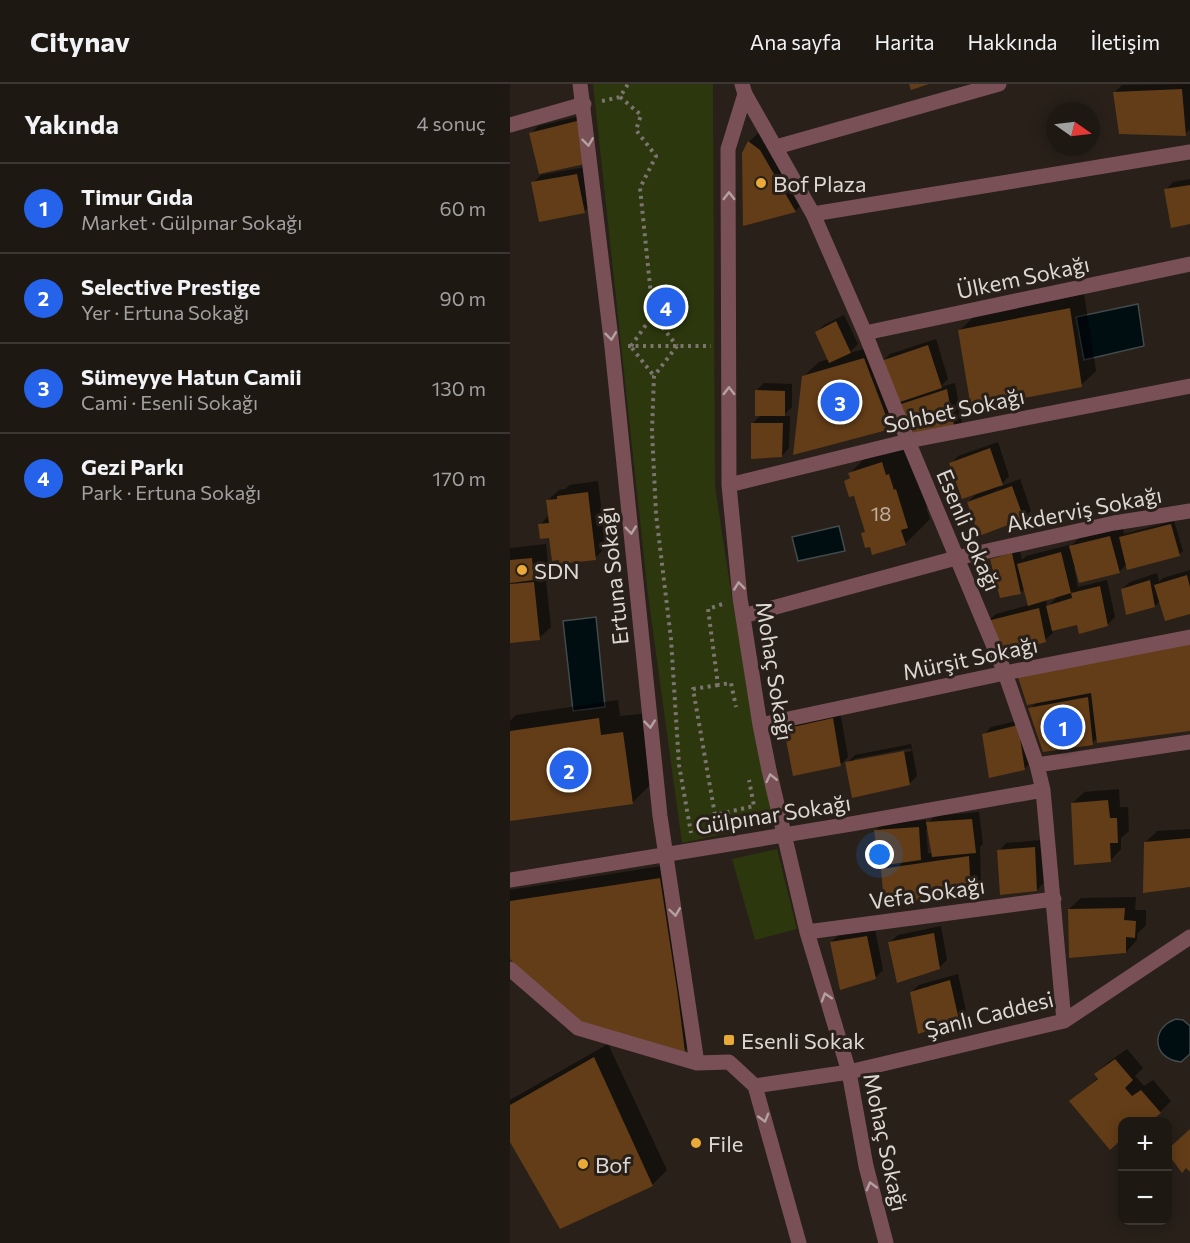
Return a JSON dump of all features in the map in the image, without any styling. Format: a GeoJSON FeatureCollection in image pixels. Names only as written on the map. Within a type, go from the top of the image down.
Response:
{"type":"FeatureCollection","features":[{"type":"Feature","properties":{"kind":"street","name":"Ertuna Sokağı"},"geometry":{"type":"LineString","coordinates":[[580,84],[612,347],[659,804],[697,1063]]}},
{"type":"Feature","properties":{"kind":"street"},"geometry":{"type":"LineString","coordinates":[[776,147],[999,84]]}},
{"type":"Feature","properties":{"kind":"street","name":"Esenli Sokağı"},"geometry":{"type":"LineString","coordinates":[[744,89],[813,214],[865,333],[1005,673],[1037,765],[1043,790],[1064,1021]]}},
{"type":"Feature","properties":{"kind":"street","name":"Mohaç Sokağı"},"geometry":{"type":"LineString","coordinates":[[744,89],[728,148],[729,484],[740,598],[760,725],[784,835],[807,932],[849,1072],[866,1166],[886,1243]]}},
{"type":"Feature","properties":{"kind":"street"},"geometry":{"type":"LineString","coordinates":[[510,125],[584,104]]}},
{"type":"Feature","properties":{"kind":"street"},"geometry":{"type":"LineString","coordinates":[[813,214],[1190,152]]}},
{"type":"Feature","properties":{"kind":"street","name":"Ülkem Sokağı"},"geometry":{"type":"LineString","coordinates":[[865,333],[1190,264]]}},
{"type":"Feature","properties":{"kind":"street","name":"Sohbet Sokağı"},"geometry":{"type":"LineString","coordinates":[[729,484],[908,441],[1190,386]]}},
{"type":"Feature","properties":{"kind":"street","name":"Akderviş Sokağı"},"geometry":{"type":"LineString","coordinates":[[743,616],[956,558],[1114,523],[1190,511]]}},
{"type":"Feature","properties":{"kind":"street","name":"Mürşit Sokağı"},"geometry":{"type":"LineString","coordinates":[[760,725],[1005,673],[1190,638]]}},
{"type":"Feature","properties":{"kind":"street"},"geometry":{"type":"LineString","coordinates":[[1037,765],[1190,742]]}},
{"type":"Feature","properties":{"kind":"street","name":"Gülpınar Sokağı"},"geometry":{"type":"LineString","coordinates":[[510,880],[1043,790]]}},
{"type":"Feature","properties":{"kind":"street","name":"Vefa Sokağı"},"geometry":{"type":"LineString","coordinates":[[807,932],[1054,898]]}},
{"type":"Feature","properties":{"kind":"street","name":"Şanlı Caddesi"},"geometry":{"type":"LineString","coordinates":[[755,1086],[849,1072],[1064,1021],[1190,938]]}},
{"type":"Feature","properties":{"kind":"street"},"geometry":{"type":"LineString","coordinates":[[510,969],[578,1028],[697,1063],[729,1062],[755,1086],[799,1243]]}},
{"type":"Feature","properties":{"kind":"path"},"geometry":{"type":"LineString","coordinates":[[628,84],[620,97],[641,115],[636,130],[656,156],[640,188],[653,315],[677,346]]}},
{"type":"Feature","properties":{"kind":"path"},"geometry":{"type":"LineString","coordinates":[[631,346],[653,315]]}},
{"type":"Feature","properties":{"kind":"path"},"geometry":{"type":"LineString","coordinates":[[631,346],[730,346]]}},
{"type":"Feature","properties":{"kind":"path"},"geometry":{"type":"LineString","coordinates":[[631,346],[654,375]]}},
{"type":"Feature","properties":{"kind":"path"},"geometry":{"type":"LineString","coordinates":[[677,346],[654,375],[652,431],[656,514],[671,639],[679,765],[694,850]]}},
{"type":"Feature","properties":{"kind":"path"},"geometry":{"type":"LineString","coordinates":[[718,685],[708,609],[740,598]]}},
{"type":"Feature","properties":{"kind":"path"},"geometry":{"type":"LineString","coordinates":[[737,715],[731,683],[693,688],[715,815],[754,806],[748,775]]}},
{"type":"Feature","properties":{"kind":"green space"},"geometry":{"type":"Polygon","coordinates":[[[593,84],[713,84],[715,486],[732,598],[774,823],[682,843],[648,595],[593,84]]]}},
{"type":"Feature","properties":{"kind":"green space"},"geometry":{"type":"Polygon","coordinates":[[[777,849],[797,929],[755,940],[732,859],[777,849]]]}},
{"type":"Feature","properties":{"kind":"shaded area"},"geometry":{"type":"Polygon","coordinates":[[[1138,304],[1144,346],[1084,360],[1076,317],[1138,304]]]}},
{"type":"Feature","properties":{"kind":"shaded area"},"geometry":{"type":"Polygon","coordinates":[[[839,526],[845,551],[798,561],[792,537],[839,526]]]}},
{"type":"Feature","properties":{"kind":"shaded area"},"geometry":{"type":"Polygon","coordinates":[[[596,617],[605,707],[573,711],[563,621],[596,617]]]}},
{"type":"Feature","properties":{"kind":"shaded area"},"geometry":{"type":"Polygon","coordinates":[[[1176,1019],[1183,1020],[1190,1026],[1190,1054],[1181,1062],[1171,1060],[1164,1055],[1158,1042],[1162,1029],[1176,1019]]]}},
{"type":"Feature","properties":{"kind":"building"},"geometry":{"type":"Polygon","coordinates":[[[909,84],[929,84],[911,90],[909,84]]]}},
{"type":"Feature","properties":{"kind":"building"},"geometry":{"type":"Polygon","coordinates":[[[1182,89],[1186,136],[1119,134],[1113,92],[1182,89]]]}},
{"type":"Feature","properties":{"kind":"building"},"geometry":{"type":"Polygon","coordinates":[[[577,121],[585,164],[539,174],[529,133],[577,121]]]}},
{"type":"Feature","properties":{"kind":"building","name":"Bof Plaza"},"geometry":{"type":"Polygon","coordinates":[[[748,141],[760,150],[796,212],[743,226],[742,153],[748,141]]]}},
{"type":"Feature","properties":{"kind":"building"},"geometry":{"type":"Polygon","coordinates":[[[577,174],[585,213],[539,222],[531,182],[577,174]]]}},
{"type":"Feature","properties":{"kind":"building"},"geometry":{"type":"Polygon","coordinates":[[[1190,185],[1190,224],[1171,228],[1164,189],[1190,185]]]}},
{"type":"Feature","properties":{"kind":"building"},"geometry":{"type":"Polygon","coordinates":[[[1070,308],[1082,387],[971,408],[958,330],[1070,308]]]}},
{"type":"Feature","properties":{"kind":"building"},"geometry":{"type":"Polygon","coordinates":[[[836,321],[851,353],[829,363],[815,332],[836,321]]]}},
{"type":"Feature","properties":{"kind":"building"},"geometry":{"type":"Polygon","coordinates":[[[928,345],[942,388],[897,403],[881,361],[928,345]]]}},
{"type":"Feature","properties":{"kind":"building"},"geometry":{"type":"Polygon","coordinates":[[[864,358],[891,429],[793,455],[802,376],[864,358]]]}},
{"type":"Feature","properties":{"kind":"building"},"geometry":{"type":"Polygon","coordinates":[[[947,389],[955,431],[909,439],[898,405],[947,389]]]}},
{"type":"Feature","properties":{"kind":"building"},"geometry":{"type":"Polygon","coordinates":[[[755,390],[785,391],[785,416],[755,416],[755,390]]]}},
{"type":"Feature","properties":{"kind":"building"},"geometry":{"type":"Polygon","coordinates":[[[751,423],[783,423],[782,457],[751,459],[751,423]]]}},
{"type":"Feature","properties":{"kind":"building"},"geometry":{"type":"Polygon","coordinates":[[[990,448],[1003,485],[962,499],[949,463],[990,448]]]}},
{"type":"Feature","properties":{"kind":"building"},"geometry":{"type":"Polygon","coordinates":[[[882,462],[886,475],[889,474],[894,490],[896,489],[908,528],[901,530],[906,545],[872,555],[870,547],[865,548],[861,533],[865,532],[854,496],[849,497],[844,481],[850,478],[848,473],[882,462]]]}},
{"type":"Feature","properties":{"kind":"building"},"geometry":{"type":"Polygon","coordinates":[[[1012,486],[1024,519],[979,536],[967,502],[1012,486]]]}},
{"type":"Feature","properties":{"kind":"building"},"geometry":{"type":"Polygon","coordinates":[[[588,492],[596,560],[559,564],[559,560],[552,561],[549,538],[540,539],[538,524],[549,523],[546,500],[557,499],[557,496],[588,492]]]}},
{"type":"Feature","properties":{"kind":"building"},"geometry":{"type":"Polygon","coordinates":[[[1171,524],[1180,556],[1127,570],[1119,537],[1171,524]]]}},
{"type":"Feature","properties":{"kind":"building"},"geometry":{"type":"Polygon","coordinates":[[[1110,536],[1120,573],[1079,583],[1069,546],[1110,536]]]}},
{"type":"Feature","properties":{"kind":"building"},"geometry":{"type":"Polygon","coordinates":[[[1061,552],[1071,593],[1028,606],[1017,564],[1061,552]]]}},
{"type":"Feature","properties":{"kind":"building"},"geometry":{"type":"Polygon","coordinates":[[[1012,553],[1021,594],[1000,598],[990,559],[1012,553]]]}},
{"type":"Feature","properties":{"kind":"building","name":"SDN"},"geometry":{"type":"Polygon","coordinates":[[[532,558],[534,580],[510,583],[510,560],[532,558]]]}},
{"type":"Feature","properties":{"kind":"building"},"geometry":{"type":"Polygon","coordinates":[[[1187,575],[1190,587],[1190,614],[1165,621],[1154,585],[1187,575]]]}},
{"type":"Feature","properties":{"kind":"building"},"geometry":{"type":"Polygon","coordinates":[[[1150,580],[1155,607],[1126,615],[1121,589],[1150,580]]]}},
{"type":"Feature","properties":{"kind":"building"},"geometry":{"type":"Polygon","coordinates":[[[534,582],[540,640],[510,643],[510,584],[534,582]]]}},
{"type":"Feature","properties":{"kind":"building"},"geometry":{"type":"Polygon","coordinates":[[[1100,586],[1108,626],[1079,634],[1077,625],[1052,631],[1046,606],[1072,598],[1071,593],[1100,586]]]}},
{"type":"Feature","properties":{"kind":"building"},"geometry":{"type":"Polygon","coordinates":[[[1039,608],[1046,642],[1001,655],[987,621],[1039,608]]]}},
{"type":"Feature","properties":{"kind":"building"},"geometry":{"type":"Polygon","coordinates":[[[1190,644],[1190,731],[1097,743],[1091,693],[1027,705],[1018,677],[1190,644]]]}},
{"type":"Feature","properties":{"kind":"building"},"geometry":{"type":"Polygon","coordinates":[[[1088,697],[1093,745],[1043,752],[1028,708],[1088,697]]]}},
{"type":"Feature","properties":{"kind":"building"},"geometry":{"type":"Polygon","coordinates":[[[599,718],[601,735],[623,732],[633,804],[510,821],[510,731],[599,718]]]}},
{"type":"Feature","properties":{"kind":"building"},"geometry":{"type":"Polygon","coordinates":[[[833,718],[841,766],[793,776],[784,729],[833,718]]]}},
{"type":"Feature","properties":{"kind":"building"},"geometry":{"type":"Polygon","coordinates":[[[1018,725],[1025,770],[989,778],[982,734],[1018,725]]]}},
{"type":"Feature","properties":{"kind":"building"},"geometry":{"type":"Polygon","coordinates":[[[904,751],[910,785],[852,798],[845,762],[904,751]]]}},
{"type":"Feature","properties":{"kind":"building"},"geometry":{"type":"Polygon","coordinates":[[[1108,800],[1110,818],[1117,818],[1118,843],[1110,843],[1111,862],[1074,865],[1071,803],[1108,800]]]}},
{"type":"Feature","properties":{"kind":"building"},"geometry":{"type":"Polygon","coordinates":[[[972,819],[976,853],[932,857],[926,822],[972,819]]]}},
{"type":"Feature","properties":{"kind":"building"},"geometry":{"type":"Polygon","coordinates":[[[919,827],[921,860],[879,866],[874,830],[919,827]]]}},
{"type":"Feature","properties":{"kind":"building"},"geometry":{"type":"Polygon","coordinates":[[[1190,838],[1190,887],[1143,893],[1144,842],[1190,838]]]}},
{"type":"Feature","properties":{"kind":"building"},"geometry":{"type":"Polygon","coordinates":[[[1035,847],[1037,891],[1000,895],[997,850],[1035,847]]]}},
{"type":"Feature","properties":{"kind":"building"},"geometry":{"type":"Polygon","coordinates":[[[969,856],[971,895],[884,903],[881,869],[969,856]]]}},
{"type":"Feature","properties":{"kind":"building"},"geometry":{"type":"Polygon","coordinates":[[[660,878],[685,1052],[582,1022],[525,976],[510,959],[510,901],[660,878]]]}},
{"type":"Feature","properties":{"kind":"building"},"geometry":{"type":"Polygon","coordinates":[[[1125,908],[1124,920],[1136,921],[1135,938],[1126,937],[1126,953],[1069,958],[1068,909],[1125,908]]]}},
{"type":"Feature","properties":{"kind":"building"},"geometry":{"type":"Polygon","coordinates":[[[934,933],[940,969],[897,983],[888,942],[934,933]]]}},
{"type":"Feature","properties":{"kind":"building"},"geometry":{"type":"Polygon","coordinates":[[[867,936],[876,979],[840,990],[830,942],[867,936]]]}},
{"type":"Feature","properties":{"kind":"building"},"geometry":{"type":"Polygon","coordinates":[[[950,980],[959,1020],[918,1034],[910,992],[950,980]]]}},
{"type":"Feature","properties":{"kind":"building","name":"Bof"},"geometry":{"type":"Polygon","coordinates":[[[594,1057],[653,1186],[560,1229],[510,1142],[510,1105],[594,1057]]]}},
{"type":"Feature","properties":{"kind":"building"},"geometry":{"type":"Polygon","coordinates":[[[1115,1059],[1133,1080],[1125,1088],[1132,1096],[1141,1090],[1161,1113],[1156,1117],[1118,1117],[1118,1143],[1110,1150],[1069,1101],[1098,1079],[1094,1074],[1115,1059]]]}},
{"type":"Feature","properties":{"kind":"building"},"geometry":{"type":"Polygon","coordinates":[[[1190,1129],[1190,1172],[1186,1168],[1182,1173],[1172,1159],[1172,1145],[1190,1129]]]}},
{"type":"Feature","properties":{"kind":"place","name":"Bof Plaza"},"geometry":{"type":"Point","coordinates":[761,183]}},
{"type":"Feature","properties":{"kind":"place","name":"Gezi Parkı"},"geometry":{"type":"Point","coordinates":[666,307]}},
{"type":"Feature","properties":{"kind":"place","name":"Sümeyye Hatun Camii"},"geometry":{"type":"Point","coordinates":[840,402]}},
{"type":"Feature","properties":{"kind":"place","name":"SDN"},"geometry":{"type":"Point","coordinates":[522,570]}},
{"type":"Feature","properties":{"kind":"place","name":"Timur Gıda"},"geometry":{"type":"Point","coordinates":[1063,727]}},
{"type":"Feature","properties":{"kind":"place","name":"Selective Prestige"},"geometry":{"type":"Point","coordinates":[569,770]}},
{"type":"Feature","properties":{"kind":"place","name":"Esenli Sokak"},"geometry":{"type":"Point","coordinates":[729,1040]}},
{"type":"Feature","properties":{"kind":"place","name":"File"},"geometry":{"type":"Point","coordinates":[696,1143]}},
{"type":"Feature","properties":{"kind":"place","name":"Bof"},"geometry":{"type":"Point","coordinates":[583,1164]}}]}
